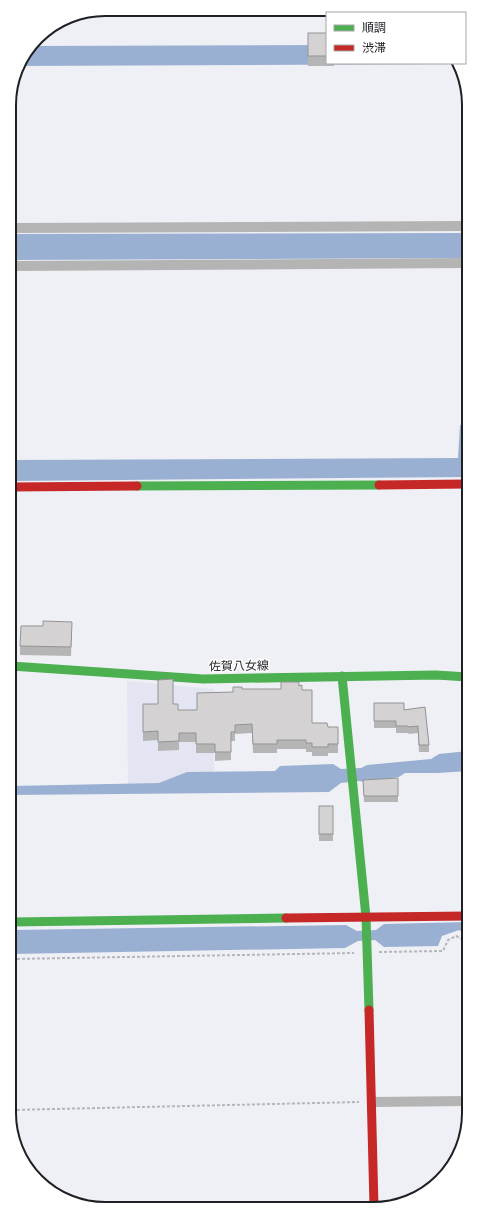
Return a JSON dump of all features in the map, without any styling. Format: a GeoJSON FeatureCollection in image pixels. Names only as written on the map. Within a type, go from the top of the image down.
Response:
{"type":"FeatureCollection","features":[{"type":"Feature","properties":{"kind":"street"},"geometry":{"type":"LineString","coordinates":[[16,228],[462,226]]}},
{"type":"Feature","properties":{"kind":"street"},"geometry":{"type":"LineString","coordinates":[[16,266],[462,264]]}},
{"type":"Feature","properties":{"kind":"street"},"geometry":{"type":"LineString","coordinates":[[16,487],[462,484]]}},
{"type":"Feature","properties":{"kind":"street","name":"佐賀八女線"},"geometry":{"type":"LineString","coordinates":[[16,666],[203,679],[436,675],[462,677]]}},
{"type":"Feature","properties":{"kind":"street"},"geometry":{"type":"LineString","coordinates":[[342,676],[367,921],[374,1202]]}},
{"type":"Feature","properties":{"kind":"street"},"geometry":{"type":"LineString","coordinates":[[16,922],[367,921],[462,916]]}},
{"type":"Feature","properties":{"kind":"street"},"geometry":{"type":"LineString","coordinates":[[372,1102],[462,1101]]}},
{"type":"Feature","properties":{"kind":"path"},"geometry":{"type":"LineString","coordinates":[[16,959],[368,948],[443,951],[448,940],[456,936],[462,939]]}},
{"type":"Feature","properties":{"kind":"path"},"geometry":{"type":"LineString","coordinates":[[16,1110],[372,1102]]}},
{"type":"Feature","properties":{"kind":"shaded area"},"geometry":{"type":"Polygon","coordinates":[[[127,681],[214,689],[214,787],[128,789],[127,681]]]}},
{"type":"Feature","properties":{"kind":"water"},"geometry":{"type":"Polygon","coordinates":[[[326,45],[326,64],[452,64],[26,66],[38,46],[326,45]]]}},
{"type":"Feature","properties":{"kind":"water"},"geometry":{"type":"Polygon","coordinates":[[[462,233],[462,258],[16,260],[16,234],[462,233]]]}},
{"type":"Feature","properties":{"kind":"water"},"geometry":{"type":"Polygon","coordinates":[[[460,425],[462,425],[462,477],[16,481],[16,460],[458,458],[460,425]]]}},
{"type":"Feature","properties":{"kind":"water"},"geometry":{"type":"Polygon","coordinates":[[[462,752],[462,771],[405,773],[399,777],[363,782],[341,783],[329,792],[16,795],[16,786],[159,783],[187,772],[275,771],[280,766],[333,764],[341,769],[361,768],[367,765],[431,759],[439,754],[462,752]]]}},
{"type":"Feature","properties":{"kind":"water"},"geometry":{"type":"Polygon","coordinates":[[[462,922],[462,932],[459,930],[442,936],[438,946],[384,947],[375,940],[358,941],[345,948],[16,954],[16,930],[346,925],[357,931],[376,930],[384,924],[462,922]]]}},
{"type":"Feature","properties":{"kind":"building"},"geometry":{"type":"Polygon","coordinates":[[[308,33],[326,33],[326,56],[308,56],[308,33]]]}},
{"type":"Feature","properties":{"kind":"building"},"geometry":{"type":"Polygon","coordinates":[[[43,621],[72,622],[71,647],[20,646],[21,626],[43,626],[43,621]]]}},
{"type":"Feature","properties":{"kind":"building"},"geometry":{"type":"Polygon","coordinates":[[[173,679],[173,704],[178,704],[178,710],[197,710],[197,693],[233,692],[233,687],[242,687],[242,689],[281,689],[281,682],[299,682],[299,686],[302,685],[302,690],[312,690],[312,723],[327,723],[328,727],[338,727],[338,744],[328,744],[328,747],[312,747],[312,743],[306,743],[306,740],[277,740],[277,744],[253,744],[252,724],[235,725],[235,732],[231,732],[231,752],[215,752],[215,744],[196,744],[196,733],[179,733],[179,741],[158,742],[158,731],[143,732],[143,704],[158,704],[158,680],[173,679]]]}},
{"type":"Feature","properties":{"kind":"building"},"geometry":{"type":"Polygon","coordinates":[[[374,703],[404,703],[404,710],[425,707],[429,745],[419,745],[418,726],[396,726],[396,721],[374,721],[374,703]]]}},
{"type":"Feature","properties":{"kind":"building"},"geometry":{"type":"Polygon","coordinates":[[[398,778],[398,796],[364,796],[363,780],[398,778]]]}},
{"type":"Feature","properties":{"kind":"building"},"geometry":{"type":"Polygon","coordinates":[[[319,806],[333,806],[333,834],[319,834],[319,806]]]}},
{"type":"Feature","properties":{"kind":"traffic: fast"},"geometry":{"type":"LineString","coordinates":[[137,486],[379,485]]}},
{"type":"Feature","properties":{"kind":"traffic: fast"},"geometry":{"type":"LineString","coordinates":[[16,666],[203,679],[436,675],[462,677]]}},
{"type":"Feature","properties":{"kind":"traffic: fast"},"geometry":{"type":"LineString","coordinates":[[342,676],[366,917],[369,1010]]}},
{"type":"Feature","properties":{"kind":"traffic: fast"},"geometry":{"type":"LineString","coordinates":[[16,922],[286,918]]}},
{"type":"Feature","properties":{"kind":"traffic: jam"},"geometry":{"type":"LineString","coordinates":[[379,485],[462,484]]}},
{"type":"Feature","properties":{"kind":"traffic: jam"},"geometry":{"type":"LineString","coordinates":[[16,487],[137,486]]}},
{"type":"Feature","properties":{"kind":"traffic: jam"},"geometry":{"type":"LineString","coordinates":[[286,918],[462,916]]}},
{"type":"Feature","properties":{"kind":"traffic: jam"},"geometry":{"type":"LineString","coordinates":[[369,1010],[374,1202]]}}]}
